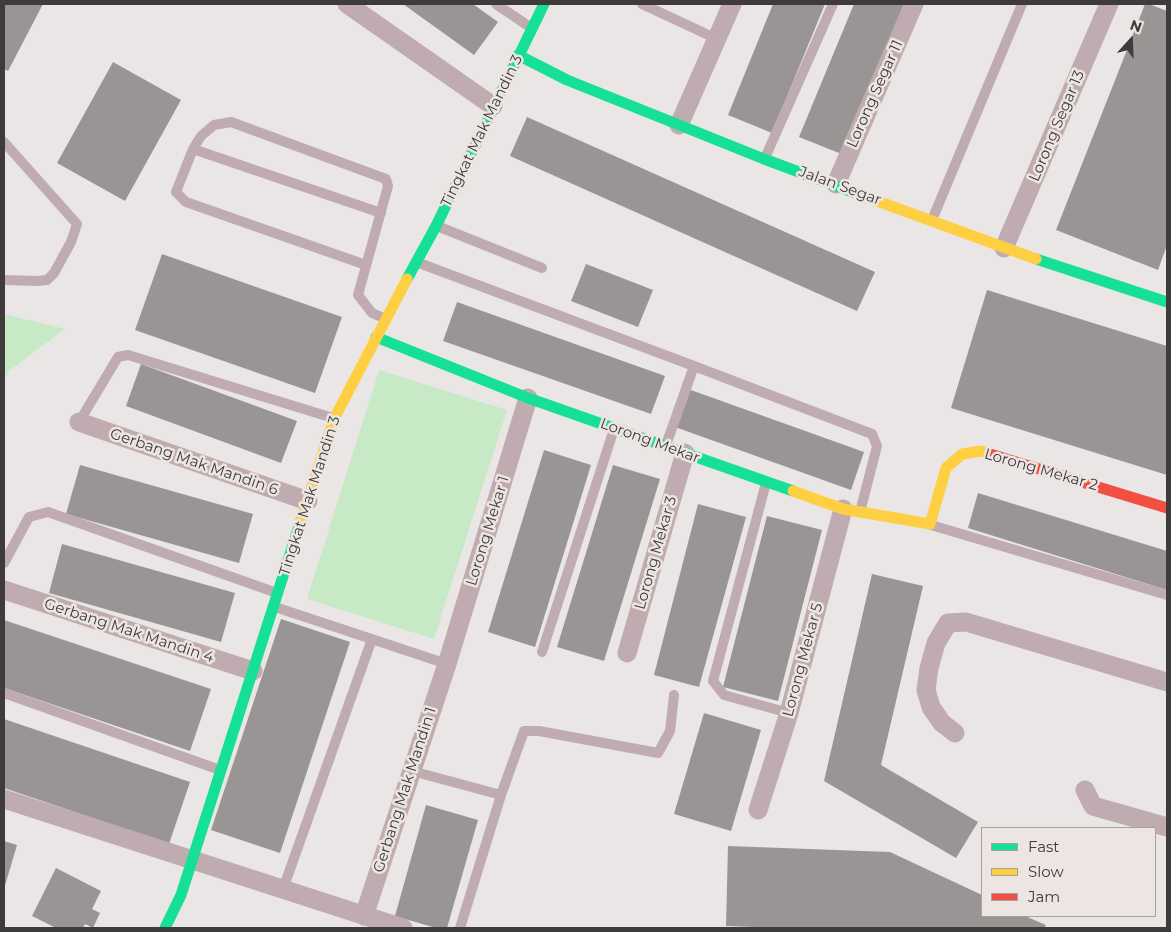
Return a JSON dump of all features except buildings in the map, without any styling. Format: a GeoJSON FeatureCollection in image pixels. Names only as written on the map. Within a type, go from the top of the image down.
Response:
{"type":"FeatureCollection","features":[{"type":"Feature","properties":{"kind":"street"},"geometry":{"type":"LineString","coordinates":[[347,4],[493,106]]}},
{"type":"Feature","properties":{"kind":"street","name":"Tingkat Mak Mandin 3"},"geometry":{"type":"LineString","coordinates":[[165,928],[181,895],[334,419],[376,337],[418,262],[544,4]]}},
{"type":"Feature","properties":{"kind":"street"},"geometry":{"type":"LineString","coordinates":[[679,125],[732,4]]}},
{"type":"Feature","properties":{"kind":"street","name":"Lorong Segar 11"},"geometry":{"type":"LineString","coordinates":[[836,184],[914,4]]}},
{"type":"Feature","properties":{"kind":"street","name":"Lorong Segar 13"},"geometry":{"type":"LineString","coordinates":[[1004,248],[1109,4]]}},
{"type":"Feature","properties":{"kind":"street","name":"Jalan Segar"},"geometry":{"type":"LineString","coordinates":[[518,55],[567,80],[764,159],[836,184],[1004,248],[1167,302]]}},
{"type":"Feature","properties":{"kind":"street","name":"Lorong Mekar"},"geometry":{"type":"LineString","coordinates":[[376,337],[528,398],[766,483],[852,510],[930,524]]}},
{"type":"Feature","properties":{"kind":"street","name":"Lorong Mekar 1"},"geometry":{"type":"LineString","coordinates":[[447,664],[528,398]]}},
{"type":"Feature","properties":{"kind":"street","name":"Gerbang Mak Mandin 6"},"geometry":{"type":"LineString","coordinates":[[79,422],[308,501]]}},
{"type":"Feature","properties":{"kind":"street","name":"Lorong Mekar 2"},"geometry":{"type":"LineString","coordinates":[[930,524],[946,468],[962,454],[981,451],[1167,508]]}},
{"type":"Feature","properties":{"kind":"street","name":"Lorong Mekar 3"},"geometry":{"type":"LineString","coordinates":[[627,653],[685,453]]}},
{"type":"Feature","properties":{"kind":"street","name":"Lorong Mekar 5"},"geometry":{"type":"LineString","coordinates":[[758,810],[852,510]]}},
{"type":"Feature","properties":{"kind":"street","name":"Gerbang Mak Mandin 4"},"geometry":{"type":"LineString","coordinates":[[4,590],[253,671]]}},
{"type":"Feature","properties":{"kind":"street"},"geometry":{"type":"LineString","coordinates":[[955,733],[942,723],[931,708],[926,690],[929,668],[936,644],[948,623],[966,622],[1167,682]]}},
{"type":"Feature","properties":{"kind":"street","name":"Gerbang Mak Mandin 1"},"geometry":{"type":"LineString","coordinates":[[364,916],[447,664]]}},
{"type":"Feature","properties":{"kind":"street"},"geometry":{"type":"LineString","coordinates":[[1085,790],[1094,806],[1167,827]]}},
{"type":"Feature","properties":{"kind":"street"},"geometry":{"type":"LineString","coordinates":[[4,799],[403,928]]}},
{"type":"Feature","properties":{"kind":"lane"},"geometry":{"type":"LineString","coordinates":[[496,4],[532,28]]}},
{"type":"Feature","properties":{"kind":"lane"},"geometry":{"type":"LineString","coordinates":[[642,4],[717,39]]}},
{"type":"Feature","properties":{"kind":"lane"},"geometry":{"type":"LineString","coordinates":[[764,159],[833,4]]}},
{"type":"Feature","properties":{"kind":"lane"},"geometry":{"type":"LineString","coordinates":[[932,221],[1022,4]]}},
{"type":"Feature","properties":{"kind":"lane"},"geometry":{"type":"LineString","coordinates":[[366,265],[186,202],[176,192],[193,148],[201,136],[214,125],[232,122],[386,179],[388,186],[358,296],[372,313],[386,320]]}},
{"type":"Feature","properties":{"kind":"lane"},"geometry":{"type":"LineString","coordinates":[[4,142],[77,224],[63,258],[54,273],[47,280],[4,280]]}},
{"type":"Feature","properties":{"kind":"lane"},"geometry":{"type":"LineString","coordinates":[[193,148],[381,213]]}},
{"type":"Feature","properties":{"kind":"lane"},"geometry":{"type":"LineString","coordinates":[[436,226],[542,268]]}},
{"type":"Feature","properties":{"kind":"lane"},"geometry":{"type":"LineString","coordinates":[[418,262],[872,434],[877,446],[852,510]]}},
{"type":"Feature","properties":{"kind":"lane"},"geometry":{"type":"LineString","coordinates":[[79,422],[118,357],[128,355],[334,419]]}},
{"type":"Feature","properties":{"kind":"lane"},"geometry":{"type":"LineString","coordinates":[[665,446],[694,366]]}},
{"type":"Feature","properties":{"kind":"lane"},"geometry":{"type":"LineString","coordinates":[[542,652],[614,428]]}},
{"type":"Feature","properties":{"kind":"lane"},"geometry":{"type":"LineString","coordinates":[[766,483],[713,681],[724,695],[789,714]]}},
{"type":"Feature","properties":{"kind":"lane"},"geometry":{"type":"LineString","coordinates":[[4,563],[28,517],[48,512],[278,594]]}},
{"type":"Feature","properties":{"kind":"lane"},"geometry":{"type":"LineString","coordinates":[[930,524],[1167,595]]}},
{"type":"Feature","properties":{"kind":"lane"},"geometry":{"type":"LineString","coordinates":[[274,607],[447,664]]}},
{"type":"Feature","properties":{"kind":"lane"},"geometry":{"type":"LineString","coordinates":[[283,890],[372,639]]}},
{"type":"Feature","properties":{"kind":"lane"},"geometry":{"type":"LineString","coordinates":[[4,693],[221,770]]}},
{"type":"Feature","properties":{"kind":"lane"},"geometry":{"type":"LineString","coordinates":[[460,928],[501,795],[524,731],[539,731],[658,753],[670,732],[674,695]]}},
{"type":"Feature","properties":{"kind":"lane"},"geometry":{"type":"LineString","coordinates":[[412,771],[501,795]]}},
{"type":"Feature","properties":{"kind":"green space"},"geometry":{"type":"Polygon","coordinates":[[[4,314],[65,329],[9,371],[4,380],[4,314]]]}},
{"type":"Feature","properties":{"kind":"green space"},"geometry":{"type":"Polygon","coordinates":[[[379,370],[507,410],[434,639],[307,599],[379,370]]]}},
{"type":"Feature","properties":{"kind":"traffic: fast"},"geometry":{"type":"LineString","coordinates":[[407,279],[436,226],[544,4]]}},
{"type":"Feature","properties":{"kind":"traffic: fast"},"geometry":{"type":"LineString","coordinates":[[518,55],[567,80],[764,159],[858,194]]}},
{"type":"Feature","properties":{"kind":"traffic: fast"},"geometry":{"type":"LineString","coordinates":[[1036,259],[1167,302]]}},
{"type":"Feature","properties":{"kind":"traffic: fast"},"geometry":{"type":"LineString","coordinates":[[376,337],[528,398],[793,491]]}},
{"type":"Feature","properties":{"kind":"traffic: fast"},"geometry":{"type":"LineString","coordinates":[[165,928],[181,895],[300,523]]}},
{"type":"Feature","properties":{"kind":"traffic: slow"},"geometry":{"type":"LineString","coordinates":[[858,194],[1036,259]]}},
{"type":"Feature","properties":{"kind":"traffic: slow"},"geometry":{"type":"LineString","coordinates":[[300,523],[334,419],[407,279]]}},
{"type":"Feature","properties":{"kind":"traffic: slow"},"geometry":{"type":"LineString","coordinates":[[793,491],[843,509],[930,524],[946,468],[962,454],[981,451],[990,454]]}},
{"type":"Feature","properties":{"kind":"traffic: jam"},"geometry":{"type":"LineString","coordinates":[[990,454],[1167,508]]}}]}
